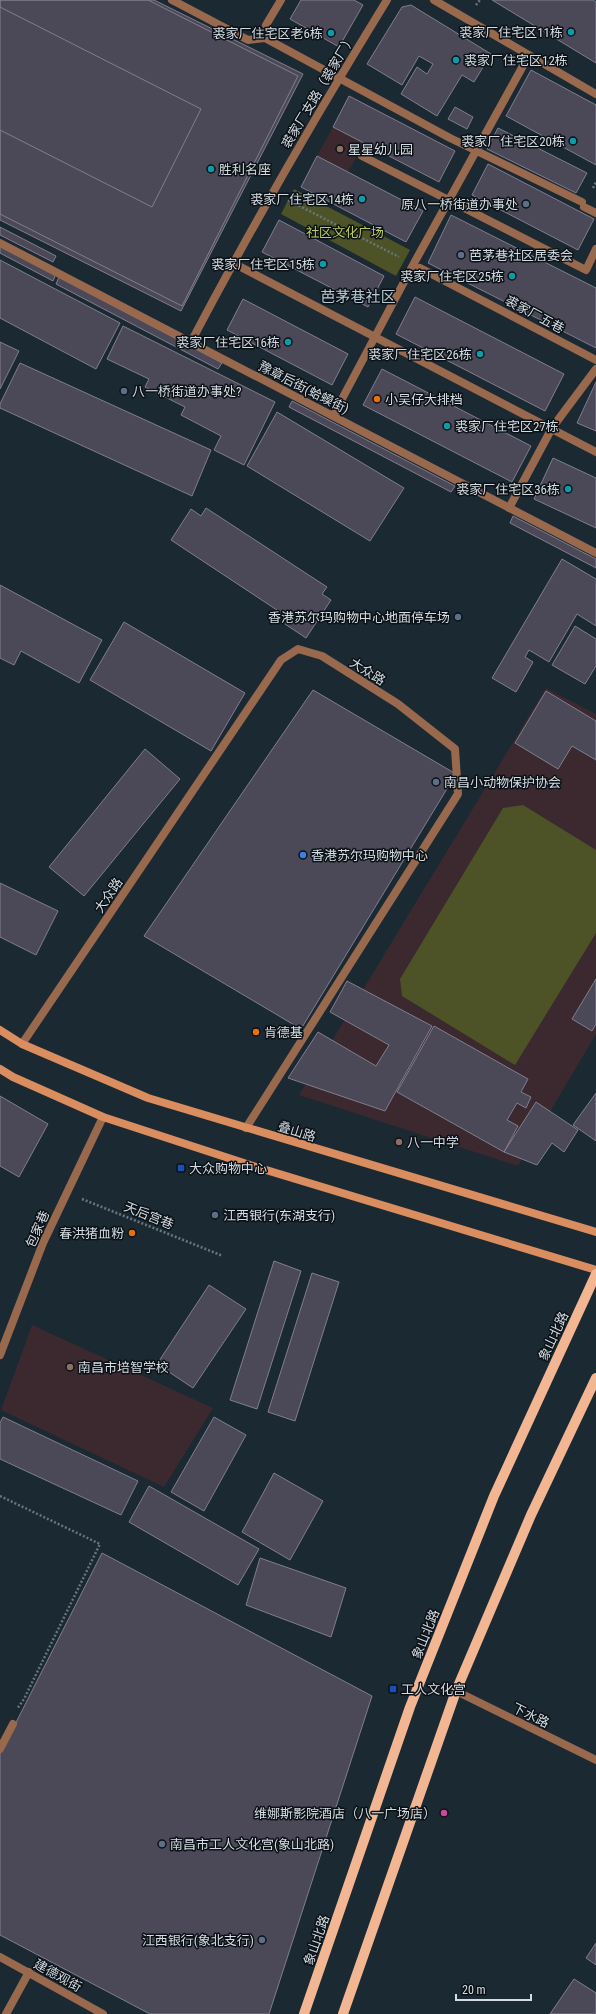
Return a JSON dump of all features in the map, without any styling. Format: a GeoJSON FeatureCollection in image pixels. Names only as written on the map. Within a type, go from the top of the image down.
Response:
{"type":"FeatureCollection","features":[{"type":"Feature","properties":{"kind":"main road","name":"叠山路"},"geometry":{"type":"LineString","coordinates":[[0,1030],[22,1044],[148,1098],[596,1232]]}},
{"type":"Feature","properties":{"kind":"main road"},"geometry":{"type":"LineString","coordinates":[[0,1069],[13,1077],[103,1117],[253,1166],[596,1270]]}},
{"type":"Feature","properties":{"kind":"main road","name":"象山北路"},"geometry":{"type":"LineString","coordinates":[[304,2014],[410,1707],[494,1496],[596,1274]]}},
{"type":"Feature","properties":{"kind":"main road"},"geometry":{"type":"LineString","coordinates":[[343,2014],[456,1691],[531,1515],[596,1378]]}},
{"type":"Feature","properties":{"kind":"street"},"geometry":{"type":"LineString","coordinates":[[172,0],[248,40],[265,38],[338,79],[476,151],[583,204],[596,213]]}},
{"type":"Feature","properties":{"kind":"street"},"geometry":{"type":"LineString","coordinates":[[266,25],[282,0]]}},
{"type":"Feature","properties":{"kind":"street"},"geometry":{"type":"LineString","coordinates":[[434,0],[596,94]]}},
{"type":"Feature","properties":{"kind":"street","name":"裘家厂支路（裘家厂）"},"geometry":{"type":"LineString","coordinates":[[191,342],[233,263],[384,1]]}},
{"type":"Feature","properties":{"kind":"street"},"geometry":{"type":"LineString","coordinates":[[334,416],[375,336],[529,55]]}},
{"type":"Feature","properties":{"kind":"street"},"geometry":{"type":"LineString","coordinates":[[362,156],[586,270],[596,249]]}},
{"type":"Feature","properties":{"kind":"street","name":"豫章后街(蛤蟆街)"},"geometry":{"type":"LineString","coordinates":[[0,243],[596,553]]}},
{"type":"Feature","properties":{"kind":"street"},"geometry":{"type":"LineString","coordinates":[[233,263],[596,452]]}},
{"type":"Feature","properties":{"kind":"street","name":"裘家厂五巷"},"geometry":{"type":"LineString","coordinates":[[420,268],[596,360]]}},
{"type":"Feature","properties":{"kind":"street"},"geometry":{"type":"LineString","coordinates":[[509,508],[552,428],[596,369]]}},
{"type":"Feature","properties":{"kind":"street","name":"大众路"},"geometry":{"type":"LineString","coordinates":[[22,1044],[281,660],[298,649],[322,656],[398,704],[455,749],[458,794],[246,1128]]}},
{"type":"Feature","properties":{"kind":"street","name":"包家巷"},"geometry":{"type":"LineString","coordinates":[[0,1355],[43,1243],[103,1117]]}},
{"type":"Feature","properties":{"kind":"street","name":"下水路"},"geometry":{"type":"LineString","coordinates":[[456,1691],[596,1760]]}},
{"type":"Feature","properties":{"kind":"street"},"geometry":{"type":"LineString","coordinates":[[0,1749],[13,1724]]}},
{"type":"Feature","properties":{"kind":"street","name":"建德观街"},"geometry":{"type":"LineString","coordinates":[[0,1957],[104,2014]]}},
{"type":"Feature","properties":{"kind":"street"},"geometry":{"type":"LineString","coordinates":[[6,2014],[29,1972]]}},
{"type":"Feature","properties":{"kind":"path"},"geometry":{"type":"LineString","coordinates":[[287,199],[394,254]]}},
{"type":"Feature","properties":{"kind":"path","name":"天后宫巷"},"geometry":{"type":"LineString","coordinates":[[67,1193],[223,1256]]}},
{"type":"Feature","properties":{"kind":"path"},"geometry":{"type":"LineString","coordinates":[[0,1496],[100,1544],[24,1699],[14,1713]]}},
{"type":"Feature","properties":{"kind":"shaded area","name":"星星幼儿园"},"geometry":{"type":"Polygon","coordinates":[[[333,127],[364,143],[348,172],[317,156],[333,127]]]}},
{"type":"Feature","properties":{"kind":"shaded area"},"geometry":{"type":"Polygon","coordinates":[[[546,688],[596,714],[596,1034],[518,1166],[299,1095],[546,688]]]}},
{"type":"Feature","properties":{"kind":"shaded area","name":"南昌市培智学校"},"geometry":{"type":"Polygon","coordinates":[[[32,1325],[213,1408],[164,1487],[1,1410],[32,1325]]]}},
{"type":"Feature","properties":{"kind":"green space","name":"社区文化广场"},"geometry":{"type":"Polygon","coordinates":[[[294,189],[410,250],[396,276],[281,214],[294,189]]]}},
{"type":"Feature","properties":{"kind":"green space"},"geometry":{"type":"Polygon","coordinates":[[[523,805],[596,850],[596,933],[515,1065],[402,996],[400,979],[503,808],[523,805]]]}},
{"type":"Feature","properties":{"kind":"building","name":"胜利名座"},"geometry":{"type":"Polygon","coordinates":[[[0,0],[148,0],[298,76],[182,306],[0,214],[0,130],[152,207],[201,109],[0,7],[0,0]]]}},
{"type":"Feature","properties":{"kind":"building","name":"胜利名座"},"geometry":{"type":"Polygon","coordinates":[[[0,0],[154,0],[303,74],[181,311],[0,220],[0,0]]]}},
{"type":"Feature","properties":{"kind":"building","name":"裘家厂住宅区老6栋"},"geometry":{"type":"Polygon","coordinates":[[[301,0],[354,0],[363,5],[339,47],[290,19],[301,0]]]}},
{"type":"Feature","properties":{"kind":"building","name":"裘家厂住宅区11栋"},"geometry":{"type":"Polygon","coordinates":[[[492,0],[593,0],[596,2],[596,63],[492,0]]]}},
{"type":"Feature","properties":{"kind":"building","name":"裘家厂住宅区12栋"},"geometry":{"type":"Polygon","coordinates":[[[411,5],[491,54],[474,82],[462,75],[437,116],[401,94],[417,67],[427,74],[433,64],[419,56],[402,85],[367,64],[402,7],[411,5]]]}},
{"type":"Feature","properties":{"kind":"building","name":"裘家厂住宅区20栋"},"geometry":{"type":"Polygon","coordinates":[[[531,70],[596,105],[596,165],[506,116],[531,70]]]}},
{"type":"Feature","properties":{"kind":"building"},"geometry":{"type":"Polygon","coordinates":[[[349,96],[455,151],[439,182],[333,127],[349,96]]]}},
{"type":"Feature","properties":{"kind":"building"},"geometry":{"type":"Polygon","coordinates":[[[455,107],[473,117],[467,129],[448,119],[455,107]]]}},
{"type":"Feature","properties":{"kind":"building"},"geometry":{"type":"Polygon","coordinates":[[[498,128],[587,173],[576,193],[487,149],[498,128]]]}},
{"type":"Feature","properties":{"kind":"building","name":"裘家厂住宅区14栋"},"geometry":{"type":"Polygon","coordinates":[[[317,156],[423,211],[406,242],[301,187],[317,156]]]}},
{"type":"Feature","properties":{"kind":"building"},"geometry":{"type":"Polygon","coordinates":[[[488,164],[594,219],[578,250],[472,195],[488,164]]]}},
{"type":"Feature","properties":{"kind":"building","name":"裘家厂住宅区25栋"},"geometry":{"type":"Polygon","coordinates":[[[451,215],[596,288],[596,348],[428,263],[451,215]]]}},
{"type":"Feature","properties":{"kind":"building","name":"裘家厂住宅区15栋"},"geometry":{"type":"Polygon","coordinates":[[[279,220],[384,276],[368,307],[262,252],[279,220]]]}},
{"type":"Feature","properties":{"kind":"building"},"geometry":{"type":"Polygon","coordinates":[[[0,227],[56,256],[53,262],[0,235],[0,227]]]}},
{"type":"Feature","properties":{"kind":"building"},"geometry":{"type":"Polygon","coordinates":[[[0,245],[56,274],[53,281],[0,253],[0,245]]]}},
{"type":"Feature","properties":{"kind":"building"},"geometry":{"type":"Polygon","coordinates":[[[0,260],[120,323],[96,369],[0,318],[0,260]]]}},
{"type":"Feature","properties":{"kind":"building"},"geometry":{"type":"Polygon","coordinates":[[[59,277],[222,363],[218,369],[56,284],[59,277]]]}},
{"type":"Feature","properties":{"kind":"building","name":"裘家厂住宅区26栋"},"geometry":{"type":"Polygon","coordinates":[[[415,297],[564,374],[545,411],[396,334],[415,297]]]}},
{"type":"Feature","properties":{"kind":"building","name":"裘家厂住宅区16栋"},"geometry":{"type":"Polygon","coordinates":[[[243,299],[348,354],[332,385],[227,330],[243,299]]]}},
{"type":"Feature","properties":{"kind":"building"},"geometry":{"type":"Polygon","coordinates":[[[123,326],[275,402],[244,465],[214,450],[221,436],[181,415],[185,407],[145,387],[149,379],[107,359],[123,326]]]}},
{"type":"Feature","properties":{"kind":"building"},"geometry":{"type":"Polygon","coordinates":[[[0,342],[19,351],[0,389],[0,342]]]}},
{"type":"Feature","properties":{"kind":"building"},"geometry":{"type":"Polygon","coordinates":[[[20,363],[211,450],[192,496],[0,408],[0,404],[20,363]]]}},
{"type":"Feature","properties":{"kind":"building","name":"裘家厂住宅区27栋"},"geometry":{"type":"Polygon","coordinates":[[[382,369],[531,446],[512,482],[363,405],[382,369]]]}},
{"type":"Feature","properties":{"kind":"building"},"geometry":{"type":"Polygon","coordinates":[[[596,382],[596,431],[577,423],[596,382]]]}},
{"type":"Feature","properties":{"kind":"building"},"geometry":{"type":"Polygon","coordinates":[[[292,401],[455,486],[451,492],[289,407],[292,401]]]}},
{"type":"Feature","properties":{"kind":"building"},"geometry":{"type":"Polygon","coordinates":[[[277,412],[404,488],[370,541],[247,466],[277,412]]]}},
{"type":"Feature","properties":{"kind":"building","name":"裘家厂住宅区36栋"},"geometry":{"type":"Polygon","coordinates":[[[553,458],[596,478],[596,528],[534,499],[553,458]]]}},
{"type":"Feature","properties":{"kind":"building"},"geometry":{"type":"Polygon","coordinates":[[[206,508],[327,587],[322,594],[331,600],[306,638],[285,624],[289,618],[171,540],[191,509],[201,516],[206,508]]]}},
{"type":"Feature","properties":{"kind":"building"},"geometry":{"type":"Polygon","coordinates":[[[513,516],[596,559],[596,568],[510,523],[513,516]]]}},
{"type":"Feature","properties":{"kind":"building"},"geometry":{"type":"Polygon","coordinates":[[[562,559],[596,579],[596,626],[577,614],[549,662],[529,650],[525,657],[533,662],[516,692],[492,678],[562,559]]]}},
{"type":"Feature","properties":{"kind":"building"},"geometry":{"type":"Polygon","coordinates":[[[0,585],[102,640],[79,683],[21,651],[14,665],[0,658],[0,585]]]}},
{"type":"Feature","properties":{"kind":"building"},"geometry":{"type":"Polygon","coordinates":[[[124,622],[245,693],[211,751],[90,680],[124,622]]]}},
{"type":"Feature","properties":{"kind":"building"},"geometry":{"type":"Polygon","coordinates":[[[575,626],[596,639],[596,666],[585,684],[552,665],[575,626]]]}},
{"type":"Feature","properties":{"kind":"building","name":"香港苏尔玛购物中心"},"geometry":{"type":"Polygon","coordinates":[[[313,690],[456,774],[301,1029],[144,936],[313,690]]]}},
{"type":"Feature","properties":{"kind":"building"},"geometry":{"type":"Polygon","coordinates":[[[546,691],[596,721],[596,760],[572,746],[558,769],[515,743],[546,691]]]}},
{"type":"Feature","properties":{"kind":"building"},"geometry":{"type":"Polygon","coordinates":[[[145,749],[180,779],[84,896],[49,867],[145,749]]]}},
{"type":"Feature","properties":{"kind":"building"},"geometry":{"type":"Polygon","coordinates":[[[0,883],[58,911],[36,955],[0,937],[0,883]]]}},
{"type":"Feature","properties":{"kind":"building"},"geometry":{"type":"Polygon","coordinates":[[[596,979],[596,1024],[592,1031],[572,1019],[596,979]]]}},
{"type":"Feature","properties":{"kind":"building"},"geometry":{"type":"Polygon","coordinates":[[[347,981],[432,1026],[385,1111],[288,1078],[318,1032],[376,1066],[389,1045],[330,1012],[347,981]]]}},
{"type":"Feature","properties":{"kind":"building"},"geometry":{"type":"Polygon","coordinates":[[[434,1026],[528,1079],[521,1092],[531,1097],[526,1108],[517,1103],[507,1120],[518,1126],[504,1152],[397,1092],[434,1026]]]}},
{"type":"Feature","properties":{"kind":"building"},"geometry":{"type":"Polygon","coordinates":[[[596,1093],[596,1141],[573,1125],[596,1093]]]}},
{"type":"Feature","properties":{"kind":"building"},"geometry":{"type":"Polygon","coordinates":[[[0,1096],[48,1124],[19,1177],[0,1166],[0,1096]]]}},
{"type":"Feature","properties":{"kind":"building"},"geometry":{"type":"Polygon","coordinates":[[[536,1102],[578,1130],[564,1152],[552,1143],[537,1165],[504,1152],[536,1102]]]}},
{"type":"Feature","properties":{"kind":"building"},"geometry":{"type":"Polygon","coordinates":[[[274,1261],[301,1271],[257,1409],[230,1400],[274,1261]]]}},
{"type":"Feature","properties":{"kind":"building"},"geometry":{"type":"Polygon","coordinates":[[[312,1273],[339,1282],[295,1421],[268,1412],[312,1273]]]}},
{"type":"Feature","properties":{"kind":"building"},"geometry":{"type":"Polygon","coordinates":[[[209,1285],[246,1309],[193,1388],[157,1364],[209,1285]]]}},
{"type":"Feature","properties":{"kind":"building"},"geometry":{"type":"Polygon","coordinates":[[[3,1417],[138,1481],[121,1515],[0,1459],[0,1423],[3,1417]]]}},
{"type":"Feature","properties":{"kind":"building"},"geometry":{"type":"Polygon","coordinates":[[[214,1417],[246,1435],[204,1511],[171,1492],[214,1417]]]}},
{"type":"Feature","properties":{"kind":"building"},"geometry":{"type":"Polygon","coordinates":[[[274,1473],[323,1501],[290,1560],[242,1532],[274,1473]]]}},
{"type":"Feature","properties":{"kind":"building"},"geometry":{"type":"Polygon","coordinates":[[[149,1486],[259,1549],[238,1585],[129,1522],[149,1486]]]}},
{"type":"Feature","properties":{"kind":"building","name":"南昌市工人文化宫(象山北路)"},"geometry":{"type":"Polygon","coordinates":[[[102,1553],[372,1696],[269,2014],[150,2014],[0,1935],[0,1754],[102,1553]]]}},
{"type":"Feature","properties":{"kind":"building"},"geometry":{"type":"Polygon","coordinates":[[[260,1558],[346,1588],[331,1637],[246,1605],[260,1558]]]}},
{"type":"Feature","properties":{"kind":"building"},"geometry":{"type":"Polygon","coordinates":[[[596,1943],[596,1965],[586,1958],[596,1943]]]}},
{"type":"Feature","properties":{"kind":"building"},"geometry":{"type":"Polygon","coordinates":[[[574,1979],[596,1993],[596,2014],[550,2014],[574,1979]]]}},
{"type":"Feature","properties":{"kind":"place","name":"裘家厂住宅区11栋"},"geometry":{"type":"Point","coordinates":[571,32]}},
{"type":"Feature","properties":{"kind":"place","name":"裘家厂住宅区老6栋"},"geometry":{"type":"Point","coordinates":[331,33]}},
{"type":"Feature","properties":{"kind":"place","name":"裘家厂住宅区12栋"},"geometry":{"type":"Point","coordinates":[456,60]}},
{"type":"Feature","properties":{"kind":"place","name":"裘家厂住宅区20栋"},"geometry":{"type":"Point","coordinates":[573,141]}},
{"type":"Feature","properties":{"kind":"place","name":"星星幼儿园"},"geometry":{"type":"Point","coordinates":[340,149]}},
{"type":"Feature","properties":{"kind":"place","name":"胜利名座"},"geometry":{"type":"Point","coordinates":[211,169]}},
{"type":"Feature","properties":{"kind":"place","name":"裘家厂住宅区14栋"},"geometry":{"type":"Point","coordinates":[362,199]}},
{"type":"Feature","properties":{"kind":"place","name":"原八一桥街道办事处"},"geometry":{"type":"Point","coordinates":[526,204]}},
{"type":"Feature","properties":{"kind":"place","name":"芭茅巷社区居委会"},"geometry":{"type":"Point","coordinates":[461,255]}},
{"type":"Feature","properties":{"kind":"place","name":"裘家厂住宅区15栋"},"geometry":{"type":"Point","coordinates":[323,264]}},
{"type":"Feature","properties":{"kind":"place","name":"裘家厂住宅区25栋"},"geometry":{"type":"Point","coordinates":[512,276]}},
{"type":"Feature","properties":{"kind":"place","name":"裘家厂住宅区16栋"},"geometry":{"type":"Point","coordinates":[288,342]}},
{"type":"Feature","properties":{"kind":"place","name":"裘家厂住宅区26栋"},"geometry":{"type":"Point","coordinates":[480,354]}},
{"type":"Feature","properties":{"kind":"place","name":"八一桥街道办事处?"},"geometry":{"type":"Point","coordinates":[124,391]}},
{"type":"Feature","properties":{"kind":"place","name":"小吴仔大排档"},"geometry":{"type":"Point","coordinates":[377,399]}},
{"type":"Feature","properties":{"kind":"place","name":"裘家厂住宅区27栋"},"geometry":{"type":"Point","coordinates":[447,426]}},
{"type":"Feature","properties":{"kind":"place","name":"裘家厂住宅区36栋"},"geometry":{"type":"Point","coordinates":[568,489]}},
{"type":"Feature","properties":{"kind":"place","name":"香港苏尔玛购物中心地面停车场"},"geometry":{"type":"Point","coordinates":[458,617]}},
{"type":"Feature","properties":{"kind":"place","name":"南昌小动物保护协会"},"geometry":{"type":"Point","coordinates":[436,782]}},
{"type":"Feature","properties":{"kind":"place","name":"香港苏尔玛购物中心"},"geometry":{"type":"Point","coordinates":[303,855]}},
{"type":"Feature","properties":{"kind":"place","name":"肯德基"},"geometry":{"type":"Point","coordinates":[256,1032]}},
{"type":"Feature","properties":{"kind":"place","name":"八一中学"},"geometry":{"type":"Point","coordinates":[399,1142]}},
{"type":"Feature","properties":{"kind":"place","name":"大众购物中心"},"geometry":{"type":"Point","coordinates":[181,1168]}},
{"type":"Feature","properties":{"kind":"place","name":"江西银行(东湖支行)"},"geometry":{"type":"Point","coordinates":[215,1215]}},
{"type":"Feature","properties":{"kind":"place","name":"春洪猪血粉"},"geometry":{"type":"Point","coordinates":[132,1233]}},
{"type":"Feature","properties":{"kind":"place","name":"南昌市培智学校"},"geometry":{"type":"Point","coordinates":[70,1367]}},
{"type":"Feature","properties":{"kind":"place","name":"工人文化宫"},"geometry":{"type":"Point","coordinates":[393,1689]}},
{"type":"Feature","properties":{"kind":"place","name":"维娜斯影院酒店（八一广场店）"},"geometry":{"type":"Point","coordinates":[444,1813]}},
{"type":"Feature","properties":{"kind":"place","name":"南昌市工人文化宫(象山北路)"},"geometry":{"type":"Point","coordinates":[162,1844]}},
{"type":"Feature","properties":{"kind":"place","name":"江西银行(象北支行)"},"geometry":{"type":"Point","coordinates":[262,1940]}},
{"type":"Feature","properties":{"kind":"district","name":"芭茅巷社区"},"geometry":{"type":"Point","coordinates":[358,297]}}]}
